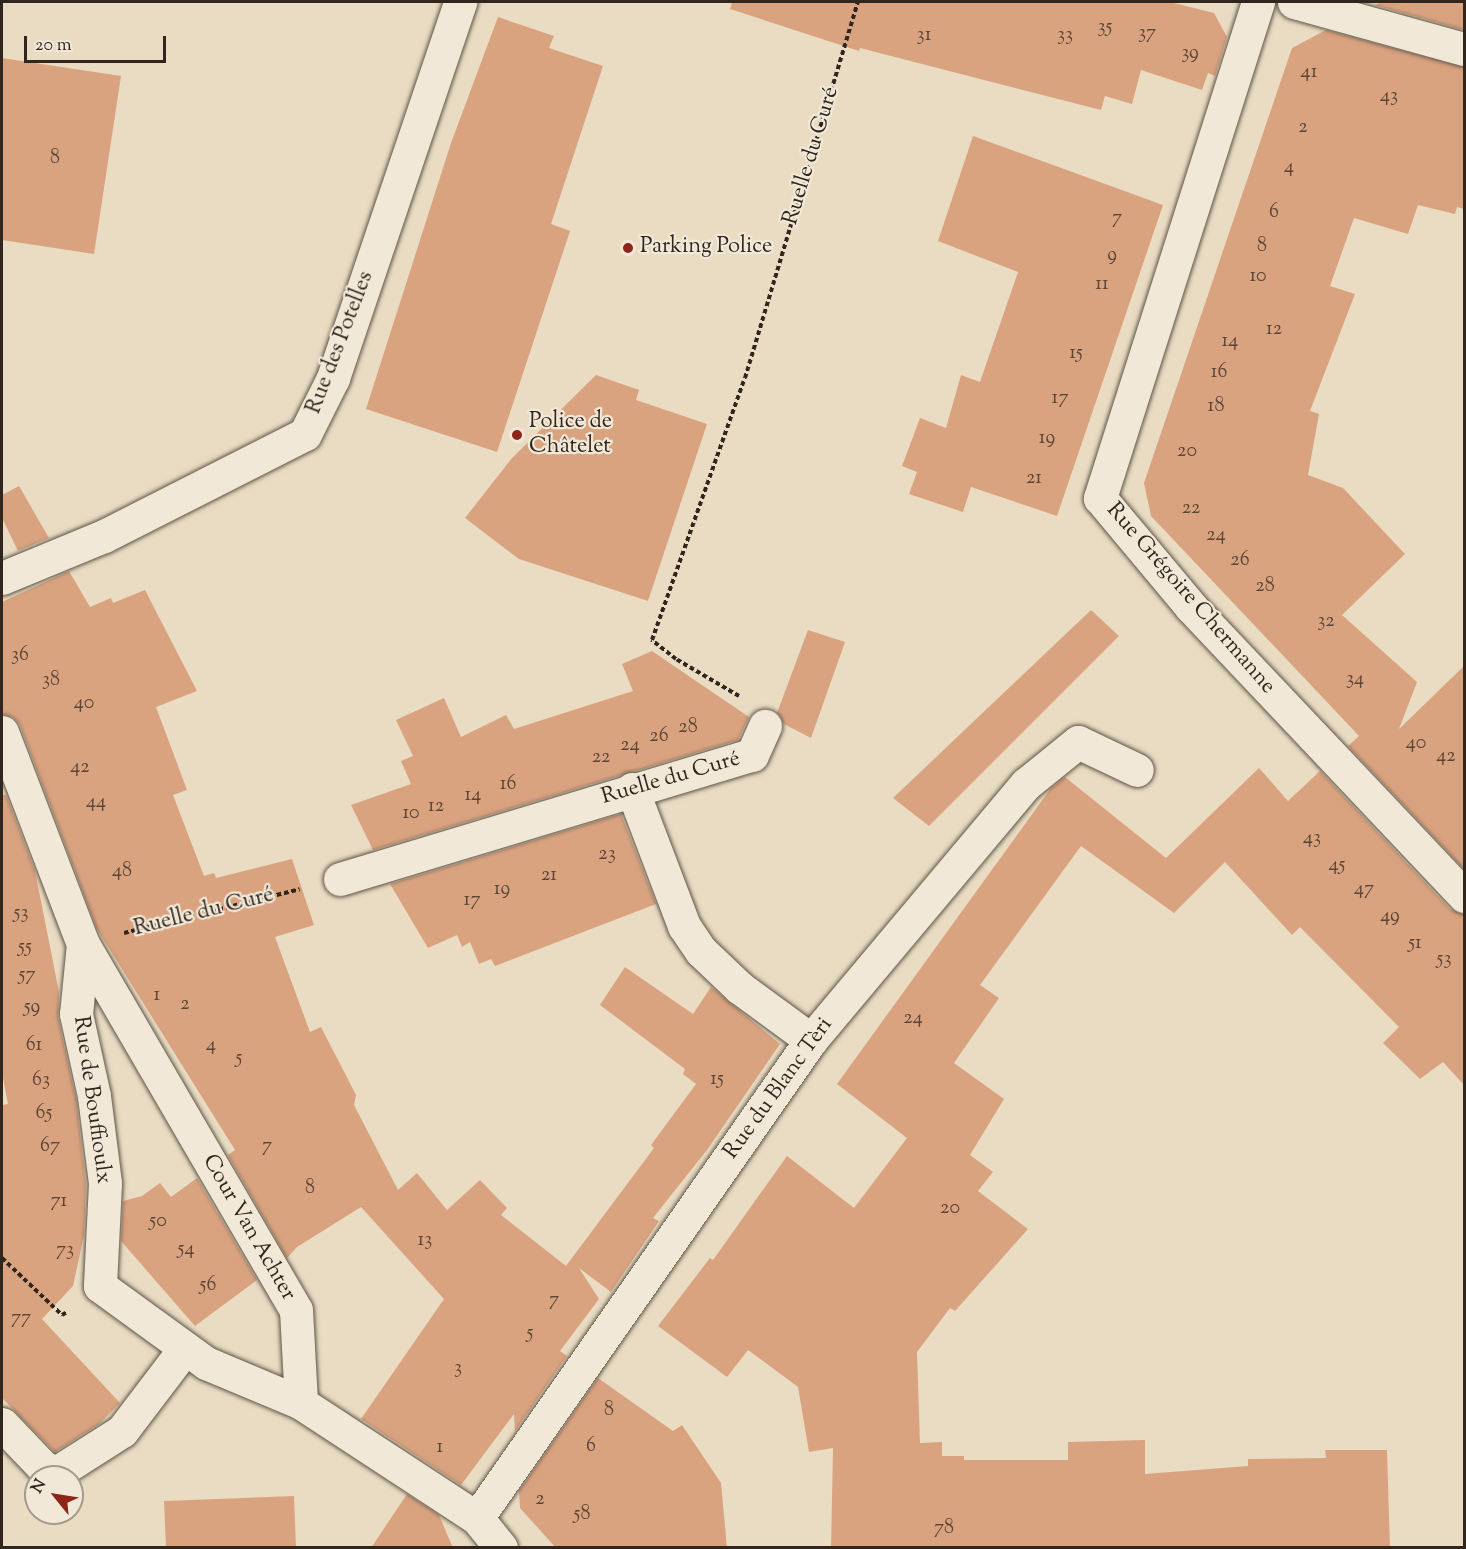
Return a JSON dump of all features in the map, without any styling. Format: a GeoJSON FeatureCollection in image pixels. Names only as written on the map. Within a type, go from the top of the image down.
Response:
{"type":"FeatureCollection","features":[{"type":"Feature","properties":{"kind":"street","name":"Rue des Potelles"},"geometry":{"type":"LineString","coordinates":[[2,578],[104,536],[306,434],[333,378],[460,2]]}},
{"type":"Feature","properties":{"kind":"street","name":"Rue Grégoire Chermanne"},"geometry":{"type":"LineString","coordinates":[[1258,2],[1100,498],[1191,607],[1464,896]]}},
{"type":"Feature","properties":{"kind":"street"},"geometry":{"type":"LineString","coordinates":[[1294,2],[1464,49]]}},
{"type":"Feature","properties":{"kind":"street","name":"Ruelle du Curé"},"geometry":{"type":"LineString","coordinates":[[340,879],[632,789],[752,755],[765,726]]}},
{"type":"Feature","properties":{"kind":"street","name":"Rue de Bouffioulx"},"geometry":{"type":"LineString","coordinates":[[2,732],[83,944],[76,1014],[94,1096],[105,1183],[100,1286]]}},
{"type":"Feature","properties":{"kind":"street","name":"Rue du Blanc Tèri"},"geometry":{"type":"LineString","coordinates":[[477,1518],[811,1040],[1026,784],[1078,742],[1137,770]]}},
{"type":"Feature","properties":{"kind":"street"},"geometry":{"type":"LineString","coordinates":[[632,789],[684,926],[701,951],[740,988],[811,1040]]}},
{"type":"Feature","properties":{"kind":"street","name":"Cour Van Achter"},"geometry":{"type":"LineString","coordinates":[[83,944],[296,1310],[301,1402]]}},
{"type":"Feature","properties":{"kind":"street"},"geometry":{"type":"LineString","coordinates":[[100,1286],[206,1363],[301,1402],[477,1518],[501,1548]]}},
{"type":"Feature","properties":{"kind":"street"},"geometry":{"type":"LineString","coordinates":[[2,1424],[43,1467],[56,1473],[122,1431],[185,1348]]}},
{"type":"Feature","properties":{"kind":"path","name":"Ruelle du Curé"},"geometry":{"type":"LineString","coordinates":[[765,726],[763,714],[652,640],[745,378],[858,2]]}},
{"type":"Feature","properties":{"kind":"path","name":"Ruelle du Curé"},"geometry":{"type":"LineString","coordinates":[[83,944],[340,879]]}},
{"type":"Feature","properties":{"kind":"path"},"geometry":{"type":"LineString","coordinates":[[2,1258],[62,1315],[100,1286]]}},
{"type":"Feature","properties":{"kind":"building"},"geometry":{"type":"Polygon","coordinates":[[[732,2],[1170,2],[1214,13],[1227,37],[1215,76],[1208,73],[1202,90],[1141,70],[1132,104],[1105,96],[1101,110],[860,48],[859,51],[730,9],[732,2]]]}},
{"type":"Feature","properties":{"kind":"building"},"geometry":{"type":"Polygon","coordinates":[[[1382,2],[1464,2],[1464,30],[1375,5],[1382,2]]]}},
{"type":"Feature","properties":{"kind":"building"},"geometry":{"type":"Polygon","coordinates":[[[498,17],[554,36],[549,48],[603,66],[551,224],[570,231],[497,452],[366,409],[451,143],[498,17]]]}},
{"type":"Feature","properties":{"kind":"building"},"geometry":{"type":"Polygon","coordinates":[[[1326,30],[1464,67],[1464,209],[1457,207],[1455,214],[1418,205],[1408,234],[1354,218],[1330,286],[1355,294],[1310,411],[1319,414],[1308,475],[1343,488],[1405,554],[1342,615],[1417,682],[1399,729],[1464,666],[1464,869],[1348,746],[1359,736],[1151,516],[1144,483],[1292,48],[1326,30]]]}},
{"type":"Feature","properties":{"kind":"building"},"geometry":{"type":"Polygon","coordinates":[[[2,58],[121,76],[94,254],[2,240],[2,58]]]}},
{"type":"Feature","properties":{"kind":"building"},"geometry":{"type":"Polygon","coordinates":[[[973,136],[1163,205],[1057,516],[971,487],[963,512],[909,494],[917,472],[902,466],[920,418],[946,428],[961,375],[980,382],[1018,272],[938,241],[973,136]]]}},
{"type":"Feature","properties":{"kind":"building"},"geometry":{"type":"Polygon","coordinates":[[[596,375],[639,390],[636,400],[707,424],[648,601],[519,559],[465,518],[512,458],[596,375]]]}},
{"type":"Feature","properties":{"kind":"building"},"geometry":{"type":"Polygon","coordinates":[[[19,486],[49,538],[18,551],[2,518],[2,495],[19,486]]]}},
{"type":"Feature","properties":{"kind":"building"},"geometry":{"type":"Polygon","coordinates":[[[69,571],[90,607],[111,598],[113,603],[145,590],[197,691],[156,707],[187,790],[173,795],[204,876],[214,873],[216,878],[292,859],[314,925],[275,937],[310,1032],[321,1027],[356,1095],[354,1105],[398,1190],[417,1173],[447,1210],[480,1180],[507,1208],[501,1215],[566,1266],[654,1148],[651,1145],[696,1084],[683,1074],[685,1069],[600,1005],[625,967],[693,1014],[711,987],[780,1044],[707,1150],[653,1218],[659,1221],[611,1292],[579,1268],[599,1299],[560,1351],[567,1356],[515,1431],[514,1414],[461,1485],[361,1419],[444,1299],[361,1207],[297,1247],[287,1258],[228,1155],[235,1150],[97,929],[20,725],[13,717],[2,714],[2,602],[69,571]]]}},
{"type":"Feature","properties":{"kind":"building"},"geometry":{"type":"Polygon","coordinates":[[[1091,610],[1119,636],[929,826],[893,798],[1091,610]]]}},
{"type":"Feature","properties":{"kind":"building"},"geometry":{"type":"Polygon","coordinates":[[[808,630],[845,642],[811,738],[784,724],[777,713],[808,630]]]}},
{"type":"Feature","properties":{"kind":"building"},"geometry":{"type":"Polygon","coordinates":[[[652,651],[749,717],[738,740],[373,850],[351,805],[411,784],[401,761],[413,756],[396,720],[444,698],[461,737],[506,715],[514,729],[633,691],[622,664],[652,651]]]}},
{"type":"Feature","properties":{"kind":"building"},"geometry":{"type":"Polygon","coordinates":[[[1259,768],[1288,801],[1320,771],[1450,909],[1464,914],[1464,1085],[1443,1062],[1420,1079],[1383,1043],[1399,1027],[1300,927],[1292,935],[1225,862],[1174,913],[1081,846],[980,985],[999,998],[954,1063],[1004,1099],[970,1155],[993,1172],[978,1191],[1028,1229],[955,1311],[950,1308],[917,1352],[920,1443],[942,1442],[942,1456],[964,1456],[964,1460],[1068,1460],[1068,1442],[1145,1440],[1145,1474],[1248,1466],[1248,1459],[1326,1458],[1325,1450],[1387,1450],[1390,1548],[831,1548],[833,1448],[809,1452],[798,1387],[748,1350],[727,1377],[658,1326],[710,1258],[713,1260],[787,1156],[854,1208],[907,1138],[837,1084],[1051,788],[1065,777],[1166,858],[1259,768]]]}},
{"type":"Feature","properties":{"kind":"building"},"geometry":{"type":"Polygon","coordinates":[[[2,795],[6,795],[35,871],[59,992],[58,1018],[76,1099],[86,1184],[84,1235],[73,1286],[42,1319],[120,1403],[99,1424],[55,1452],[2,1398],[2,1105],[8,1104],[2,1073],[2,795]]]}},
{"type":"Feature","properties":{"kind":"building"},"geometry":{"type":"Polygon","coordinates":[[[621,814],[656,904],[495,966],[491,959],[479,964],[470,942],[462,947],[457,935],[428,948],[390,884],[621,814]]]}},
{"type":"Feature","properties":{"kind":"building"},"geometry":{"type":"Polygon","coordinates":[[[197,1178],[257,1280],[195,1326],[121,1241],[123,1201],[142,1196],[160,1183],[171,1197],[197,1178]]]}},
{"type":"Feature","properties":{"kind":"building"},"geometry":{"type":"Polygon","coordinates":[[[598,1378],[673,1431],[682,1425],[721,1483],[727,1548],[556,1548],[520,1508],[519,1491],[598,1378]]]}},
{"type":"Feature","properties":{"kind":"building"},"geometry":{"type":"Polygon","coordinates":[[[407,1494],[439,1515],[453,1548],[371,1548],[407,1494]]]}},
{"type":"Feature","properties":{"kind":"building"},"geometry":{"type":"Polygon","coordinates":[[[294,1496],[296,1548],[166,1548],[164,1501],[294,1496]]]}},
{"type":"Feature","properties":{"kind":"place","name":"Parking Police"},"geometry":{"type":"Point","coordinates":[628,248]}},
{"type":"Feature","properties":{"kind":"place","name":"Police de Châtelet"},"geometry":{"type":"Point","coordinates":[517,435]}}]}
